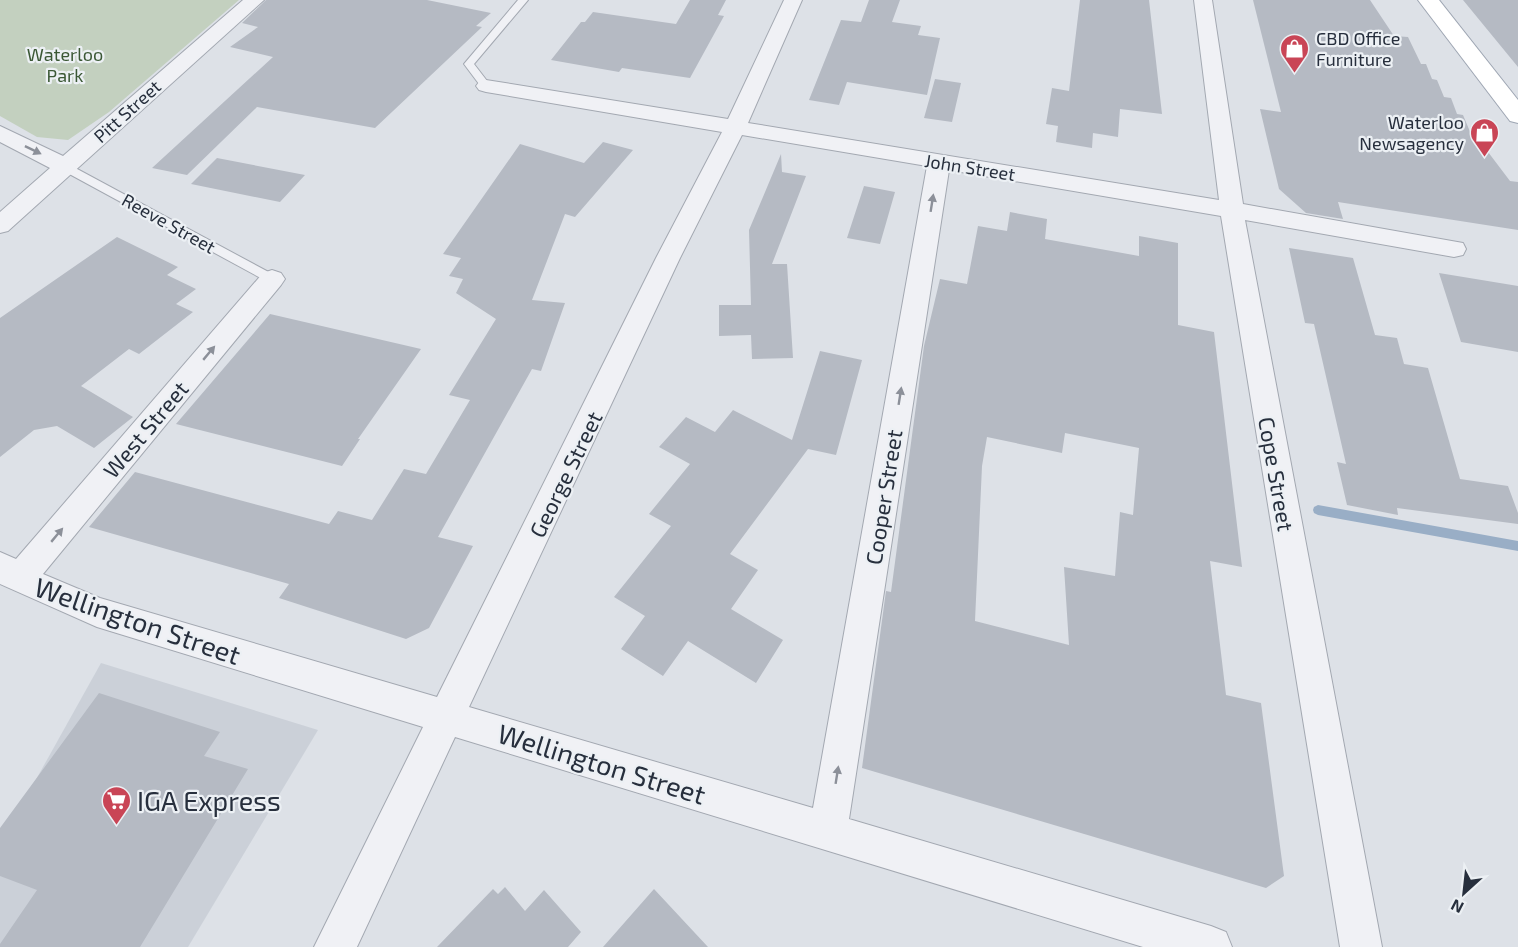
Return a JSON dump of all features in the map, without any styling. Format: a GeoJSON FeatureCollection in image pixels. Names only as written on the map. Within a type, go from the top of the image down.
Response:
{"type":"FeatureCollection","features":[{"type":"Feature","properties":{"kind":"main road"},"geometry":{"type":"LineString","coordinates":[[1428,0],[1518,116]]}},
{"type":"Feature","properties":{"kind":"street","name":"Pitt Street"},"geometry":{"type":"LineString","coordinates":[[0,225],[255,0]]}},
{"type":"Feature","properties":{"kind":"street","name":"George Street"},"geometry":{"type":"LineString","coordinates":[[335,947],[668,258],[735,128],[793,0]]}},
{"type":"Feature","properties":{"kind":"street","name":"Cope Street"},"geometry":{"type":"LineString","coordinates":[[1203,0],[1232,210],[1361,947]]}},
{"type":"Feature","properties":{"kind":"street","name":"John Street"},"geometry":{"type":"LineString","coordinates":[[486,86],[1454,249]]}},
{"type":"Feature","properties":{"kind":"street"},"geometry":{"type":"LineString","coordinates":[[0,133],[66,167]]}},
{"type":"Feature","properties":{"kind":"street","name":"Cooper Street"},"geometry":{"type":"LineString","coordinates":[[828,832],[939,161]]}},
{"type":"Feature","properties":{"kind":"street","name":"West Street"},"geometry":{"type":"LineString","coordinates":[[10,573],[272,279]]}},
{"type":"Feature","properties":{"kind":"street","name":"Wellington Street"},"geometry":{"type":"LineString","coordinates":[[10,573],[97,612],[1211,947]]}},
{"type":"Feature","properties":{"kind":"lane"},"geometry":{"type":"LineString","coordinates":[[486,86],[469,64],[519,1]]}},
{"type":"Feature","properties":{"kind":"lane","name":"Reeve Street"},"geometry":{"type":"LineString","coordinates":[[66,167],[272,279]]}},
{"type":"Feature","properties":{"kind":"shaded area"},"geometry":{"type":"Polygon","coordinates":[[[101,663],[318,730],[188,947],[0,947],[0,844],[101,663]]]}},
{"type":"Feature","properties":{"kind":"green space","name":"Waterloo Park"},"geometry":{"type":"Polygon","coordinates":[[[0,0],[239,0],[109,112],[68,140],[37,137],[0,116],[0,0]]]}},
{"type":"Feature","properties":{"kind":"building"},"geometry":{"type":"Polygon","coordinates":[[[266,0],[427,0],[491,13],[476,26],[482,27],[375,128],[257,107],[187,175],[152,168],[273,57],[230,47],[258,27],[242,23],[266,0]]]}},
{"type":"Feature","properties":{"kind":"building"},"geometry":{"type":"Polygon","coordinates":[[[690,0],[726,0],[718,15],[724,16],[690,78],[622,68],[619,72],[551,60],[581,22],[585,22],[593,12],[676,24],[690,0]]]}},
{"type":"Feature","properties":{"kind":"building"},"geometry":{"type":"Polygon","coordinates":[[[869,0],[900,0],[892,22],[921,26],[918,35],[940,38],[927,95],[847,82],[839,105],[809,100],[841,20],[861,22],[869,0]]]}},
{"type":"Feature","properties":{"kind":"building"},"geometry":{"type":"Polygon","coordinates":[[[1080,0],[1149,0],[1162,114],[1120,109],[1118,137],[1093,133],[1092,148],[1056,142],[1058,126],[1046,124],[1052,88],[1069,91],[1080,0]]]}},
{"type":"Feature","properties":{"kind":"building"},"geometry":{"type":"Polygon","coordinates":[[[1253,0],[1370,0],[1394,36],[1408,37],[1421,64],[1426,64],[1432,79],[1437,80],[1444,97],[1451,98],[1457,114],[1463,115],[1471,134],[1478,135],[1482,144],[1510,181],[1518,182],[1518,230],[1338,202],[1343,219],[1306,213],[1279,189],[1260,109],[1281,112],[1253,0]]]}},
{"type":"Feature","properties":{"kind":"building"},"geometry":{"type":"Polygon","coordinates":[[[1463,0],[1518,0],[1518,67],[1463,0]]]}},
{"type":"Feature","properties":{"kind":"building"},"geometry":{"type":"Polygon","coordinates":[[[935,79],[961,83],[952,122],[924,118],[935,79]]]}},
{"type":"Feature","properties":{"kind":"building"},"geometry":{"type":"Polygon","coordinates":[[[603,142],[633,150],[575,217],[565,214],[532,300],[565,303],[541,371],[532,369],[438,537],[473,546],[429,628],[406,639],[279,598],[289,584],[89,527],[135,472],[329,524],[338,511],[372,520],[404,469],[426,474],[470,400],[449,395],[496,319],[456,293],[463,279],[449,276],[461,258],[443,254],[520,144],[584,163],[603,142]]]}},
{"type":"Feature","properties":{"kind":"building"},"geometry":{"type":"Polygon","coordinates":[[[781,154],[782,172],[806,176],[772,264],[787,264],[793,358],[752,359],[751,335],[719,336],[719,305],[751,305],[749,230],[781,154]]]}},
{"type":"Feature","properties":{"kind":"building"},"geometry":{"type":"Polygon","coordinates":[[[217,158],[305,175],[280,202],[191,184],[217,158]]]}},
{"type":"Feature","properties":{"kind":"building"},"geometry":{"type":"Polygon","coordinates":[[[864,186],[895,192],[880,244],[847,238],[864,186]]]}},
{"type":"Feature","properties":{"kind":"building"},"geometry":{"type":"Polygon","coordinates":[[[1010,212],[1047,219],[1045,239],[1139,256],[1139,236],[1178,243],[1178,325],[1214,332],[1242,567],[1210,561],[1226,695],[1261,703],[1284,876],[1266,888],[862,768],[886,591],[891,592],[924,346],[940,279],[967,284],[978,226],[1007,231],[1010,212]],[[1065,433],[1062,453],[987,437],[982,466],[975,621],[1069,645],[1064,567],[1115,576],[1120,512],[1133,515],[1139,448],[1065,433]]]}},
{"type":"Feature","properties":{"kind":"building"},"geometry":{"type":"Polygon","coordinates":[[[117,237],[178,267],[167,275],[196,289],[176,304],[193,312],[139,354],[129,349],[81,386],[133,417],[94,448],[57,426],[34,430],[0,457],[0,318],[117,237]]]}},
{"type":"Feature","properties":{"kind":"building"},"geometry":{"type":"Polygon","coordinates":[[[1289,248],[1353,258],[1375,335],[1397,338],[1404,364],[1428,368],[1460,479],[1508,486],[1518,513],[1518,524],[1397,508],[1398,515],[1347,505],[1337,462],[1346,464],[1314,324],[1305,323],[1289,248]]]}},
{"type":"Feature","properties":{"kind":"building"},"geometry":{"type":"Polygon","coordinates":[[[1439,273],[1518,286],[1518,352],[1461,342],[1439,273]]]}},
{"type":"Feature","properties":{"kind":"building"},"geometry":{"type":"Polygon","coordinates":[[[270,314],[421,349],[358,439],[360,439],[342,466],[176,424],[270,314]]]}},
{"type":"Feature","properties":{"kind":"building"},"geometry":{"type":"Polygon","coordinates":[[[820,351],[862,360],[836,455],[808,449],[730,554],[758,570],[731,609],[783,640],[756,683],[688,641],[663,676],[621,649],[645,616],[614,597],[671,526],[649,514],[690,464],[659,447],[686,417],[715,432],[733,410],[792,440],[820,351]]]}},
{"type":"Feature","properties":{"kind":"building"},"geometry":{"type":"Polygon","coordinates":[[[99,693],[220,732],[204,756],[248,769],[140,947],[0,947],[37,890],[0,876],[0,828],[99,693]]]}},
{"type":"Feature","properties":{"kind":"building"},"geometry":{"type":"Polygon","coordinates":[[[505,887],[525,911],[544,890],[581,932],[568,947],[437,947],[493,889],[498,894],[505,887]]]}},
{"type":"Feature","properties":{"kind":"building"},"geometry":{"type":"Polygon","coordinates":[[[654,889],[708,947],[603,947],[654,889]]]}},
{"type":"Feature","properties":{"kind":"waterway"},"geometry":{"type":"LineString","coordinates":[[1318,510],[1518,546]]}},
{"type":"Feature","properties":{"kind":"place","name":"CBD Office Furniture"},"geometry":{"type":"Point","coordinates":[1295,74]}},
{"type":"Feature","properties":{"kind":"place","name":"Waterloo Newsagency"},"geometry":{"type":"Point","coordinates":[1485,158]}},
{"type":"Feature","properties":{"kind":"place","name":"IGA Express"},"geometry":{"type":"Point","coordinates":[116,826]}}]}
